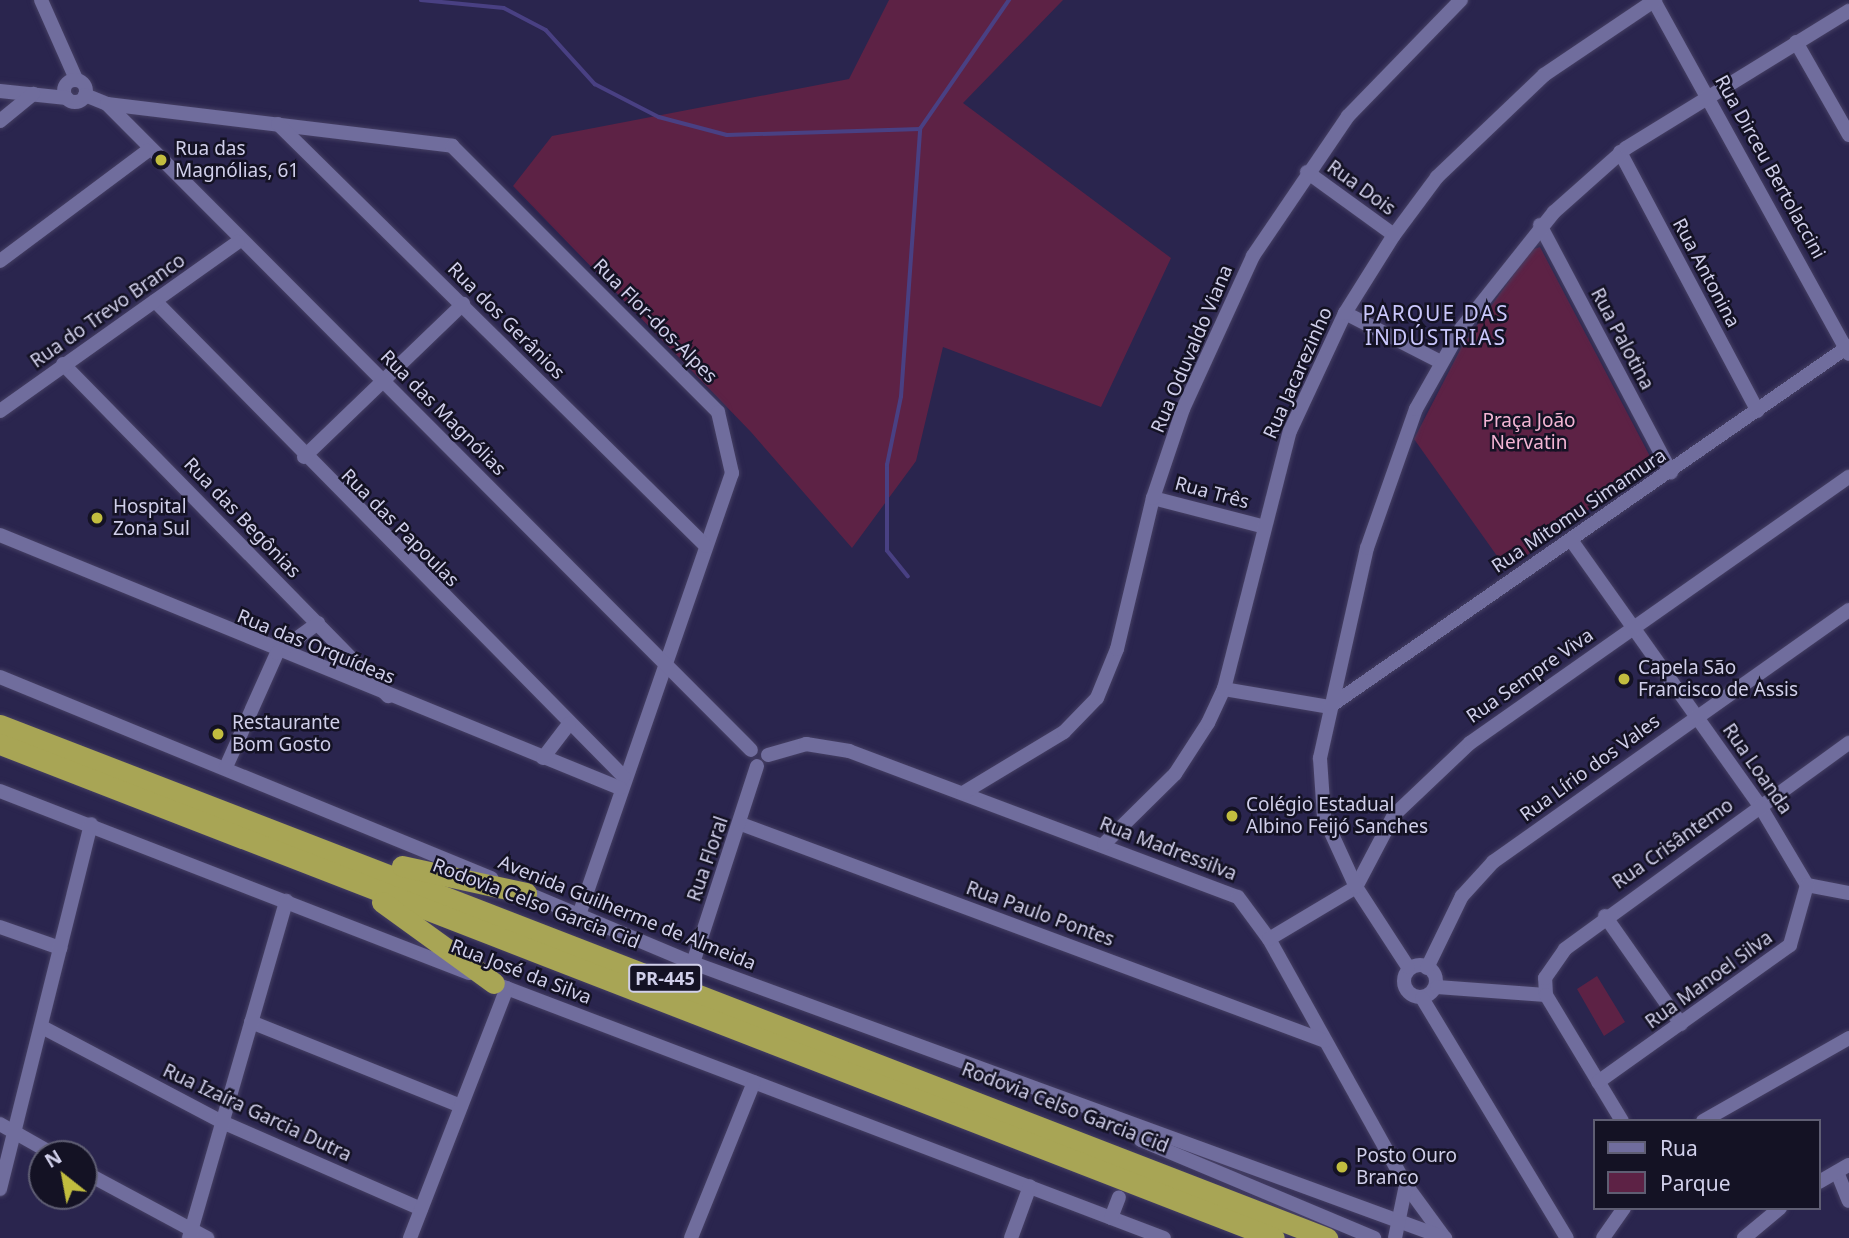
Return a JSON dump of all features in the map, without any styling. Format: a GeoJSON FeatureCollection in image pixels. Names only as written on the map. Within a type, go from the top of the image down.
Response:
{"type":"FeatureCollection","features":[{"type":"Feature","properties":{"kind":"highway","name":"Rodovia Celso Garcia Cid"},"geometry":{"type":"LineString","coordinates":[[0,725],[288,833],[1327,1238]]}},
{"type":"Feature","properties":{"kind":"highway","name":"PR-445"},"geometry":{"type":"LineString","coordinates":[[0,744],[258,840],[1274,1238]]}},
{"type":"Feature","properties":{"kind":"highway"},"geometry":{"type":"LineString","coordinates":[[288,833],[394,865],[526,893]]}},
{"type":"Feature","properties":{"kind":"highway"},"geometry":{"type":"LineString","coordinates":[[258,840],[405,915],[500,985]]}},
{"type":"Feature","properties":{"kind":"street"},"geometry":{"type":"LineString","coordinates":[[0,90],[67,98],[77,102],[85,95],[41,0]]}},
{"type":"Feature","properties":{"kind":"street","name":"Rua Oduvaldo Viana"},"geometry":{"type":"LineString","coordinates":[[963,793],[1064,732],[1097,698],[1117,649],[1153,498],[1183,409],[1253,256],[1348,116],[1461,0]]}},
{"type":"Feature","properties":{"kind":"street","name":"Rua Dirceu Bertolaccini"},"geometry":{"type":"LineString","coordinates":[[1655,1],[1709,93],[1848,349]]}},
{"type":"Feature","properties":{"kind":"street","name":"Rua Jacarezinho"},"geometry":{"type":"LineString","coordinates":[[1104,844],[1188,758],[1224,689],[1261,526],[1290,431],[1345,313],[1394,235],[1437,177],[1544,75],[1655,1]]}},
{"type":"Feature","properties":{"kind":"street"},"geometry":{"type":"LineString","coordinates":[[1567,1238],[1422,999],[1405,982],[1408,967],[1356,887],[1324,817],[1320,758],[1329,707],[1380,503],[1439,361],[1540,225],[1620,152],[1709,93],[1849,11]]}},
{"type":"Feature","properties":{"kind":"street"},"geometry":{"type":"LineString","coordinates":[[1796,42],[1849,135]]}},
{"type":"Feature","properties":{"kind":"street"},"geometry":{"type":"LineString","coordinates":[[67,98],[64,88],[76,79]]}},
{"type":"Feature","properties":{"kind":"street"},"geometry":{"type":"LineString","coordinates":[[0,121],[33,94]]}},
{"type":"Feature","properties":{"kind":"street","name":"Rua Flor-dos-Alpes"},"geometry":{"type":"LineString","coordinates":[[85,95],[107,104],[452,146],[718,412],[732,473],[622,782],[579,915]]}},
{"type":"Feature","properties":{"kind":"street","name":"Rua das Magnólias"},"geometry":{"type":"LineString","coordinates":[[107,104],[147,151],[238,242],[384,380],[751,750]]}},
{"type":"Feature","properties":{"kind":"street","name":"Rua dos Gerânios"},"geometry":{"type":"LineString","coordinates":[[278,124],[706,546]]}},
{"type":"Feature","properties":{"kind":"street"},"geometry":{"type":"LineString","coordinates":[[0,261],[147,151]]}},
{"type":"Feature","properties":{"kind":"street","name":"Rua Antonina"},"geometry":{"type":"LineString","coordinates":[[1620,152],[1758,411]]}},
{"type":"Feature","properties":{"kind":"street","name":"Rua Dois"},"geometry":{"type":"LineString","coordinates":[[1307,173],[1394,235]]}},
{"type":"Feature","properties":{"kind":"street","name":"Rua Palotina"},"geometry":{"type":"LineString","coordinates":[[1540,225],[1671,472]]}},
{"type":"Feature","properties":{"kind":"street","name":"Rua do Trevo Branco"},"geometry":{"type":"LineString","coordinates":[[0,411],[238,242]]}},
{"type":"Feature","properties":{"kind":"street","name":"Rua das Papoulas"},"geometry":{"type":"LineString","coordinates":[[155,301],[303,457],[569,724],[622,782]]}},
{"type":"Feature","properties":{"kind":"street"},"geometry":{"type":"LineString","coordinates":[[303,457],[463,304]]}},
{"type":"Feature","properties":{"kind":"street"},"geometry":{"type":"LineString","coordinates":[[1345,313],[1439,361]]}},
{"type":"Feature","properties":{"kind":"street","name":"Rua Mitomu Simamura"},"geometry":{"type":"LineString","coordinates":[[1329,707],[1848,349]]}},
{"type":"Feature","properties":{"kind":"street","name":"Rua das Begônias"},"geometry":{"type":"LineString","coordinates":[[63,364],[392,699]]}},
{"type":"Feature","properties":{"kind":"street","name":"Rua Sempre Viva"},"geometry":{"type":"LineString","coordinates":[[1356,887],[1386,827],[1433,775],[1489,727],[1849,477]]}},
{"type":"Feature","properties":{"kind":"street","name":"Rua Três"},"geometry":{"type":"LineString","coordinates":[[1153,498],[1261,526]]}},
{"type":"Feature","properties":{"kind":"street","name":"Rua das Orquídeas"},"geometry":{"type":"LineString","coordinates":[[0,535],[392,699],[543,758],[622,782]]}},
{"type":"Feature","properties":{"kind":"street","name":"Rua Loanda"},"geometry":{"type":"LineString","coordinates":[[1571,540],[1760,806],[1807,885]]}},
{"type":"Feature","properties":{"kind":"street","name":"Rua Lírio dos Vales"},"geometry":{"type":"LineString","coordinates":[[1427,968],[1441,931],[1479,875],[1695,715],[1849,610]]}},
{"type":"Feature","properties":{"kind":"street"},"geometry":{"type":"LineString","coordinates":[[226,767],[277,653],[318,623]]}},
{"type":"Feature","properties":{"kind":"street","name":"Avenida Guilherme de Almeida"},"geometry":{"type":"LineString","coordinates":[[0,677],[226,767],[693,963],[1128,1124],[1141,1140]]}},
{"type":"Feature","properties":{"kind":"street"},"geometry":{"type":"LineString","coordinates":[[1224,689],[1329,707]]}},
{"type":"Feature","properties":{"kind":"street"},"geometry":{"type":"LineString","coordinates":[[543,758],[569,724]]}},
{"type":"Feature","properties":{"kind":"street","name":"Rua Crisântemo"},"geometry":{"type":"LineString","coordinates":[[1546,995],[1552,962],[1605,916],[1849,743]]}},
{"type":"Feature","properties":{"kind":"street","name":"Rua Madressilva"},"geometry":{"type":"LineString","coordinates":[[768,755],[806,744],[849,751],[1231,892],[1269,939],[1406,1185],[1445,1238]]}},
{"type":"Feature","properties":{"kind":"street"},"geometry":{"type":"LineString","coordinates":[[760,747],[768,755],[757,766],[751,750],[760,747]]}},
{"type":"Feature","properties":{"kind":"street","name":"Rua Floral"},"geometry":{"type":"LineString","coordinates":[[693,963],[741,824],[757,766]]}},
{"type":"Feature","properties":{"kind":"street","name":"Rua José da Silva"},"geometry":{"type":"LineString","coordinates":[[0,790],[500,985],[1164,1238]]}},
{"type":"Feature","properties":{"kind":"street"},"geometry":{"type":"LineString","coordinates":[[0,1189],[91,824]]}},
{"type":"Feature","properties":{"kind":"street","name":"Rua Paulo Pontes"},"geometry":{"type":"LineString","coordinates":[[741,824],[1325,1041]]}},
{"type":"Feature","properties":{"kind":"street"},"geometry":{"type":"LineString","coordinates":[[1807,885],[1849,893]]}},
{"type":"Feature","properties":{"kind":"street","name":"Rua Manoel Silva"},"geometry":{"type":"LineString","coordinates":[[1598,1082],[1790,945],[1807,885]]}},
{"type":"Feature","properties":{"kind":"street"},"geometry":{"type":"LineString","coordinates":[[1269,939],[1356,887]]}},
{"type":"Feature","properties":{"kind":"street"},"geometry":{"type":"LineString","coordinates":[[190,1235],[286,901]]}},
{"type":"Feature","properties":{"kind":"street"},"geometry":{"type":"LineString","coordinates":[[1605,916],[1681,1024]]}},
{"type":"Feature","properties":{"kind":"street"},"geometry":{"type":"LineString","coordinates":[[0,927],[61,948]]}},
{"type":"Feature","properties":{"kind":"street"},"geometry":{"type":"LineString","coordinates":[[1408,967],[1427,968],[1437,987]]}},
{"type":"Feature","properties":{"kind":"street"},"geometry":{"type":"LineString","coordinates":[[410,1238],[461,1106],[500,985]]}},
{"type":"Feature","properties":{"kind":"street"},"geometry":{"type":"LineString","coordinates":[[1422,999],[1437,987],[1546,995],[1621,1119]]}},
{"type":"Feature","properties":{"kind":"street"},"geometry":{"type":"LineString","coordinates":[[251,1022],[461,1106]]}},
{"type":"Feature","properties":{"kind":"street","name":"Rua Izaíra Garcia Dutra"},"geometry":{"type":"LineString","coordinates":[[42,1027],[222,1122],[421,1209]]}},
{"type":"Feature","properties":{"kind":"street"},"geometry":{"type":"LineString","coordinates":[[1707,1119],[1849,1038]]}},
{"type":"Feature","properties":{"kind":"street"},"geometry":{"type":"LineString","coordinates":[[691,1238],[754,1082]]}},
{"type":"Feature","properties":{"kind":"street"},"geometry":{"type":"LineString","coordinates":[[0,1125],[28,1140]]}},
{"type":"Feature","properties":{"kind":"street"},"geometry":{"type":"LineString","coordinates":[[1141,1140],[1445,1238]]}},
{"type":"Feature","properties":{"kind":"street","name":"Rodovia Celso Garcia Cid"},"geometry":{"type":"LineString","coordinates":[[1141,1140],[1374,1238]]}},
{"type":"Feature","properties":{"kind":"street"},"geometry":{"type":"LineString","coordinates":[[1821,1181],[1843,1168],[1849,1201]]}},
{"type":"Feature","properties":{"kind":"street"},"geometry":{"type":"LineString","coordinates":[[98,1180],[190,1235],[207,1238]]}},
{"type":"Feature","properties":{"kind":"street"},"geometry":{"type":"LineString","coordinates":[[1395,1238],[1402,1223],[1406,1185]]}},
{"type":"Feature","properties":{"kind":"street"},"geometry":{"type":"LineString","coordinates":[[1011,1238],[1030,1186]]}},
{"type":"Feature","properties":{"kind":"street"},"geometry":{"type":"LineString","coordinates":[[1111,1218],[1119,1197]]}},
{"type":"Feature","properties":{"kind":"street"},"geometry":{"type":"LineString","coordinates":[[1603,1238],[1623,1210]]}},
{"type":"Feature","properties":{"kind":"street"},"geometry":{"type":"LineString","coordinates":[[1744,1238],[1778,1210]]}},
{"type":"Feature","properties":{"kind":"green space"},"geometry":{"type":"Polygon","coordinates":[[[889,0],[1063,0],[963,103],[1171,258],[1101,407],[943,347],[916,461],[852,548],[751,432],[513,186],[552,136],[849,79],[889,0]]]}},
{"type":"Feature","properties":{"kind":"green space","name":"Praça João Nervatin"},"geometry":{"type":"Polygon","coordinates":[[[1540,247],[1653,462],[1507,570],[1414,439],[1461,348],[1531,250],[1540,247]]]}},
{"type":"Feature","properties":{"kind":"green space"},"geometry":{"type":"Polygon","coordinates":[[[1597,976],[1625,1022],[1604,1036],[1577,989],[1597,976]]]}},
{"type":"Feature","properties":{"kind":"waterway"},"geometry":{"type":"LineString","coordinates":[[421,0],[504,8],[546,30],[595,84],[659,117],[727,135],[920,129],[1009,0]]}},
{"type":"Feature","properties":{"kind":"waterway"},"geometry":{"type":"LineString","coordinates":[[908,577],[887,551],[887,465],[901,397],[920,129]]}},
{"type":"Feature","properties":{"kind":"place","name":"Rua das Magnólias, 61"},"geometry":{"type":"Point","coordinates":[161,160]}},
{"type":"Feature","properties":{"kind":"place","name":"Hospital Zona Sul"},"geometry":{"type":"Point","coordinates":[97,518]}},
{"type":"Feature","properties":{"kind":"place","name":"Capela São Francisco de Assis"},"geometry":{"type":"Point","coordinates":[1624,679]}},
{"type":"Feature","properties":{"kind":"place","name":"Restaurante Bom Gosto"},"geometry":{"type":"Point","coordinates":[218,734]}},
{"type":"Feature","properties":{"kind":"place","name":"Colégio Estadual Albino Feijó Sanches"},"geometry":{"type":"Point","coordinates":[1232,816]}},
{"type":"Feature","properties":{"kind":"place","name":"Posto Ouro Branco"},"geometry":{"type":"Point","coordinates":[1342,1167]}},
{"type":"Feature","properties":{"kind":"district","name":"PARQUE DAS INDÚSTRIAS"},"geometry":{"type":"Point","coordinates":[1436,325]}}]}
